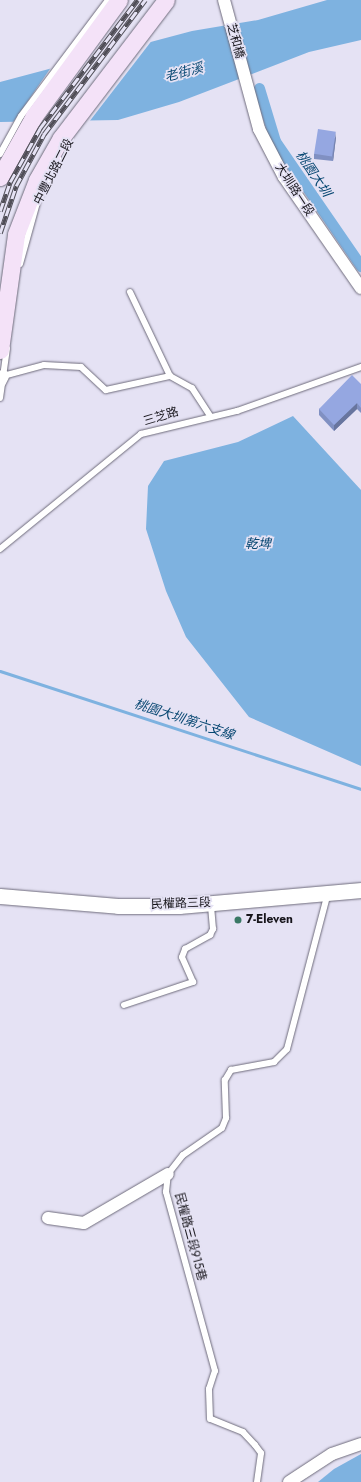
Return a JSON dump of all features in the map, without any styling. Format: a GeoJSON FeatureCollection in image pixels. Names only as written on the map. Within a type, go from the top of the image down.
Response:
{"type":"FeatureCollection","features":[{"type":"Feature","properties":{"kind":"main road"},"geometry":{"type":"LineString","coordinates":[[0,177],[5,151],[119,0]]}},
{"type":"Feature","properties":{"kind":"main road","name":"中豐北路二段"},"geometry":{"type":"LineString","coordinates":[[0,350],[16,234],[37,180],[166,0]]}},
{"type":"Feature","properties":{"kind":"street","name":"芝和橋"},"geometry":{"type":"LineString","coordinates":[[224,0],[246,82]]}},
{"type":"Feature","properties":{"kind":"street","name":"大圳路一段"},"geometry":{"type":"LineString","coordinates":[[246,82],[259,129],[284,177],[361,288]]}},
{"type":"Feature","properties":{"kind":"street","name":"民權路三段"},"geometry":{"type":"LineString","coordinates":[[0,896],[118,906],[210,903],[361,890]]}},
{"type":"Feature","properties":{"kind":"street"},"geometry":{"type":"LineString","coordinates":[[48,1218],[84,1222],[168,1174]]}},
{"type":"Feature","properties":{"kind":"street"},"geometry":{"type":"LineString","coordinates":[[289,1482],[332,1454],[361,1444]]}},
{"type":"Feature","properties":{"kind":"lane"},"geometry":{"type":"LineString","coordinates":[[5,151],[21,116],[108,0]]}},
{"type":"Feature","properties":{"kind":"lane","name":"中豐北路二段"},"geometry":{"type":"LineString","coordinates":[[0,398],[24,244],[38,199],[67,137],[176,0]]}},
{"type":"Feature","properties":{"kind":"lane"},"geometry":{"type":"LineString","coordinates":[[130,292],[170,376],[192,388],[210,416]]}},
{"type":"Feature","properties":{"kind":"lane"},"geometry":{"type":"LineString","coordinates":[[2,379],[44,365],[81,367],[106,390],[170,376]]}},
{"type":"Feature","properties":{"kind":"lane","name":"三芝路"},"geometry":{"type":"LineString","coordinates":[[0,549],[141,434],[210,416],[237,411],[361,368]]}},
{"type":"Feature","properties":{"kind":"lane"},"geometry":{"type":"LineString","coordinates":[[168,1174],[183,1155],[222,1128],[226,1118],[225,1080],[231,1070],[274,1062],[287,1049],[328,893]]}},
{"type":"Feature","properties":{"kind":"lane"},"geometry":{"type":"LineString","coordinates":[[124,1005],[193,982],[182,957],[185,949],[210,935],[214,929],[210,903]]}},
{"type":"Feature","properties":{"kind":"lane","name":"民權路三段915巷"},"geometry":{"type":"LineString","coordinates":[[168,1174],[166,1192],[215,1371],[209,1389],[210,1419],[243,1432],[261,1453],[257,1482]]}},
{"type":"Feature","properties":{"kind":"water","name":"老街溪"},"geometry":{"type":"Polygon","coordinates":[[[327,0],[361,0],[361,40],[309,52],[179,102],[118,120],[0,122],[0,82],[192,31],[258,20],[327,0]]]}},
{"type":"Feature","properties":{"kind":"water","name":"乾埤"},"geometry":{"type":"Polygon","coordinates":[[[293,416],[361,490],[361,766],[249,717],[186,637],[166,591],[146,529],[148,486],[164,461],[238,442],[293,416]]]}},
{"type":"Feature","properties":{"kind":"water"},"geometry":{"type":"Polygon","coordinates":[[[361,1454],[361,1482],[318,1482],[334,1469],[361,1454]]]}},
{"type":"Feature","properties":{"kind":"pier"},"geometry":{"type":"Polygon","coordinates":[[[153,39],[89,122],[12,124],[52,66],[153,39]]]}},
{"type":"Feature","properties":{"kind":"building"},"geometry":{"type":"Polygon","coordinates":[[[318,129],[336,132],[332,157],[314,154],[318,129]]]}},
{"type":"Feature","properties":{"kind":"building"},"geometry":{"type":"Polygon","coordinates":[[[352,375],[361,384],[361,408],[357,403],[334,425],[319,409],[352,375]]]}},
{"type":"Feature","properties":{"kind":"waterway","name":"桃園大圳"},"geometry":{"type":"LineString","coordinates":[[259,88],[275,141],[361,266]]}},
{"type":"Feature","properties":{"kind":"waterway","name":"桃園大圳第六支線"},"geometry":{"type":"LineString","coordinates":[[0,671],[361,789]]}},
{"type":"Feature","properties":{"kind":"railway"},"geometry":{"type":"LineString","coordinates":[[0,211],[10,182],[40,128],[137,0]]}},
{"type":"Feature","properties":{"kind":"railway"},"geometry":{"type":"LineString","coordinates":[[0,233],[16,186],[44,134],[145,0]]}},
{"type":"Feature","properties":{"kind":"place","name":"7-Eleven"},"geometry":{"type":"Point","coordinates":[238,920]}}]}
